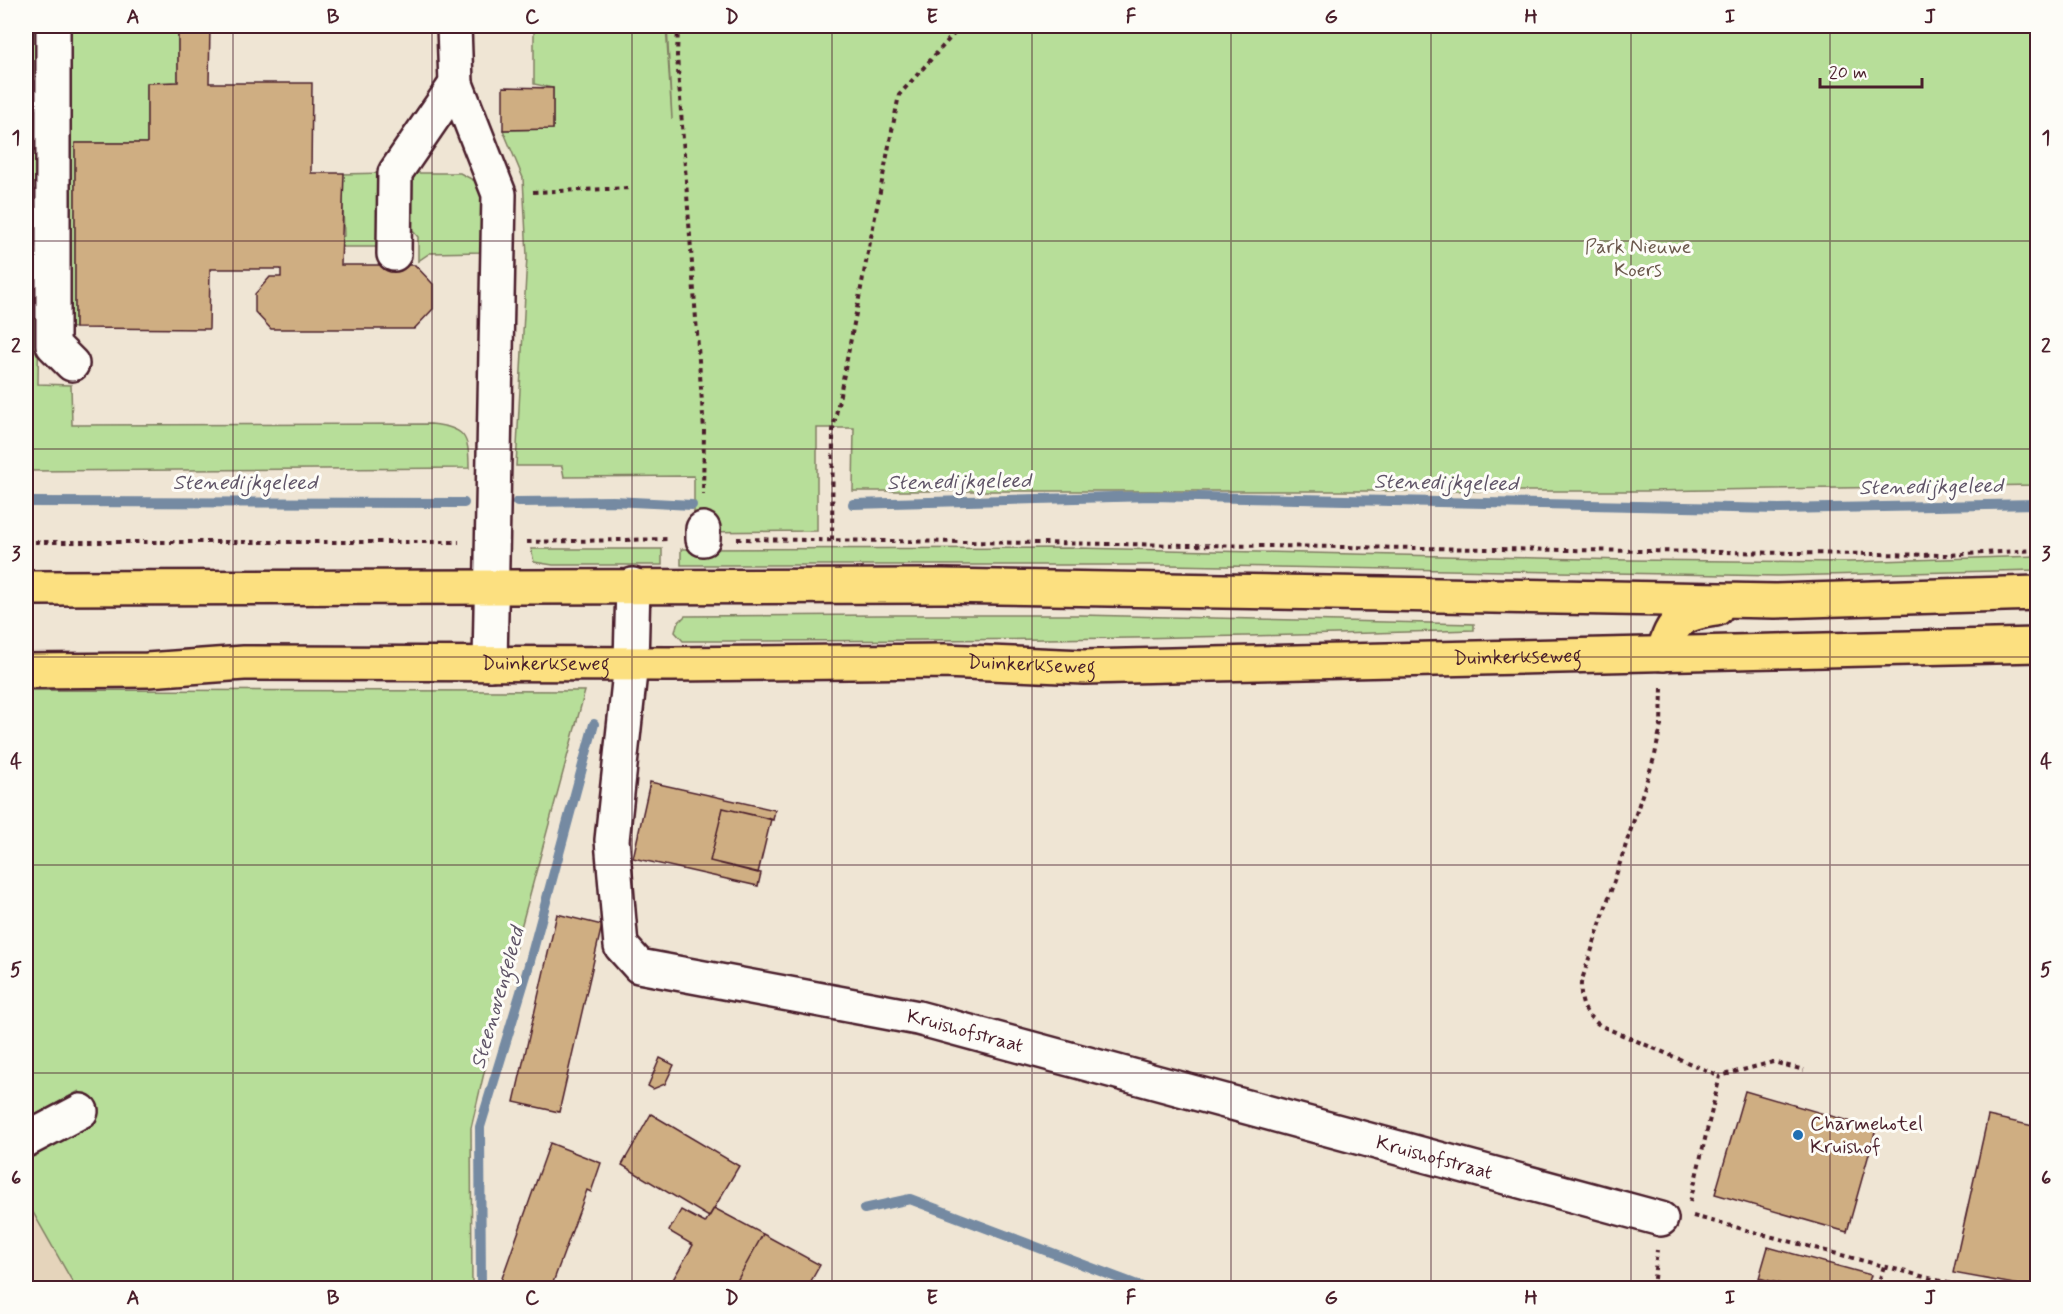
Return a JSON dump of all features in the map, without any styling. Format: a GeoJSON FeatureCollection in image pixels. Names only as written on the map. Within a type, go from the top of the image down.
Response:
{"type":"FeatureCollection","features":[{"type":"Feature","properties":{"kind":"main road"},"geometry":{"type":"LineString","coordinates":[[26,588],[490,589],[633,585],[1161,588],[1775,601],[2037,593]]}},
{"type":"Feature","properties":{"kind":"main road"},"geometry":{"type":"LineString","coordinates":[[1663,654],[1672,629],[1680,618],[1691,612],[1775,601]]}},
{"type":"Feature","properties":{"kind":"main road","name":"Duinkerkseweg"},"geometry":{"type":"LineString","coordinates":[[26,671],[147,670],[244,663],[944,661],[1084,667],[2037,645]]}},
{"type":"Feature","properties":{"kind":"street"},"geometry":{"type":"LineString","coordinates":[[53,26],[53,345],[72,364]]}},
{"type":"Feature","properties":{"kind":"street"},"geometry":{"type":"LineString","coordinates":[[454,26],[456,84],[500,194],[492,469],[490,664]]}},
{"type":"Feature","properties":{"kind":"street"},"geometry":{"type":"LineString","coordinates":[[394,254],[395,173],[456,84]]}},
{"type":"Feature","properties":{"kind":"street","name":"Kruishofstraat"},"geometry":{"type":"LineString","coordinates":[[633,585],[631,663],[612,840],[621,946],[639,966],[918,1017],[1674,1217]]}},
{"type":"Feature","properties":{"kind":"street"},"geometry":{"type":"LineString","coordinates":[[26,1140],[81,1111]]}},
{"type":"Feature","properties":{"kind":"path"},"geometry":{"type":"LineString","coordinates":[[678,26],[677,56],[704,430],[703,534]]}},
{"type":"Feature","properties":{"kind":"path"},"geometry":{"type":"LineString","coordinates":[[832,540],[832,430],[899,95],[961,26]]}},
{"type":"Feature","properties":{"kind":"path"},"geometry":{"type":"LineString","coordinates":[[500,194],[631,188]]}},
{"type":"Feature","properties":{"kind":"path"},"geometry":{"type":"LineString","coordinates":[[26,542],[703,534],[832,540],[1947,555],[2037,550]]}},
{"type":"Feature","properties":{"kind":"path"},"geometry":{"type":"LineString","coordinates":[[1663,654],[1661,725],[1655,755],[1581,983],[1580,999],[1587,1015],[1601,1026],[1720,1076],[1773,1062],[1804,1070]]}},
{"type":"Feature","properties":{"kind":"path"},"geometry":{"type":"LineString","coordinates":[[1720,1076],[1674,1217],[1884,1266],[1967,1288]]}},
{"type":"Feature","properties":{"kind":"path"},"geometry":{"type":"LineString","coordinates":[[1877,1288],[1884,1266]]}},
{"type":"Feature","properties":{"kind":"shaded area"},"geometry":{"type":"Polygon","coordinates":[[[26,1200],[76,1288],[26,1288],[26,1200]]]}},
{"type":"Feature","properties":{"kind":"green space"},"geometry":{"type":"Polygon","coordinates":[[[26,26],[42,26],[38,384],[71,385],[72,425],[431,424],[451,428],[463,435],[468,448],[469,468],[26,471],[26,26]]]}},
{"type":"Feature","properties":{"kind":"green space"},"geometry":{"type":"Polygon","coordinates":[[[64,26],[178,26],[178,82],[147,84],[147,143],[75,143],[75,328],[66,327],[64,26]]]}},
{"type":"Feature","properties":{"kind":"green space","name":"Park Nieuwe Koers"},"geometry":{"type":"Polygon","coordinates":[[[534,26],[666,26],[672,119],[667,26],[2037,26],[2037,485],[1647,491],[853,491],[854,428],[817,428],[817,531],[694,532],[694,476],[564,477],[562,466],[516,466],[527,256],[523,178],[503,130],[553,129],[553,88],[534,84],[534,26]]]}},
{"type":"Feature","properties":{"kind":"green space"},"geometry":{"type":"Polygon","coordinates":[[[384,173],[383,247],[341,247],[341,237],[344,236],[342,174],[384,173]]]}},
{"type":"Feature","properties":{"kind":"green space"},"geometry":{"type":"Polygon","coordinates":[[[407,173],[460,173],[477,182],[482,199],[483,252],[430,253],[418,261],[418,237],[406,223],[407,173]]]}},
{"type":"Feature","properties":{"kind":"green space"},"geometry":{"type":"Polygon","coordinates":[[[1077,548],[1628,560],[1848,562],[2038,556],[2037,570],[1779,576],[1167,565],[681,565],[681,549],[1077,548]]]}},
{"type":"Feature","properties":{"kind":"green space"},"geometry":{"type":"Polygon","coordinates":[[[531,549],[662,549],[662,565],[553,565],[534,562],[531,549]]]}},
{"type":"Feature","properties":{"kind":"green space"},"geometry":{"type":"Polygon","coordinates":[[[1081,615],[1474,624],[1474,630],[1177,637],[782,641],[683,641],[675,632],[677,624],[685,616],[1081,615]]]}},
{"type":"Feature","properties":{"kind":"green space"},"geometry":{"type":"Polygon","coordinates":[[[26,690],[585,691],[500,1005],[471,1128],[472,1288],[76,1288],[26,1200],[26,1160],[97,1121],[79,1091],[26,1120],[26,690]]]}},
{"type":"Feature","properties":{"kind":"building"},"geometry":{"type":"Polygon","coordinates":[[[178,26],[210,26],[209,83],[312,83],[311,173],[344,173],[341,265],[415,265],[433,284],[433,309],[414,329],[271,329],[255,312],[255,294],[270,277],[281,277],[281,269],[210,269],[209,329],[75,328],[75,143],[147,143],[147,83],[178,82],[178,26]]]}},
{"type":"Feature","properties":{"kind":"building"},"geometry":{"type":"Polygon","coordinates":[[[503,87],[553,88],[553,129],[503,130],[503,87]]]}},
{"type":"Feature","properties":{"kind":"building"},"geometry":{"type":"Polygon","coordinates":[[[650,782],[775,810],[773,820],[723,808],[710,861],[761,873],[758,886],[633,858],[650,782]]]}},
{"type":"Feature","properties":{"kind":"building"},"geometry":{"type":"Polygon","coordinates":[[[723,808],[771,819],[758,873],[710,861],[723,808]]]}},
{"type":"Feature","properties":{"kind":"building"},"geometry":{"type":"Polygon","coordinates":[[[557,914],[602,925],[559,1112],[514,1102],[557,914]]]}},
{"type":"Feature","properties":{"kind":"building"},"geometry":{"type":"Polygon","coordinates":[[[660,1058],[674,1065],[665,1084],[653,1089],[648,1086],[660,1058]]]}},
{"type":"Feature","properties":{"kind":"building"},"geometry":{"type":"Polygon","coordinates":[[[1745,1091],[1876,1129],[1847,1232],[1715,1194],[1745,1091]]]}},
{"type":"Feature","properties":{"kind":"building"},"geometry":{"type":"Polygon","coordinates":[[[651,1114],[739,1166],[709,1217],[622,1165],[651,1114]]]}},
{"type":"Feature","properties":{"kind":"building"},"geometry":{"type":"Polygon","coordinates":[[[1988,1116],[2038,1127],[2036,1288],[1953,1273],[1988,1116]]]}},
{"type":"Feature","properties":{"kind":"building"},"geometry":{"type":"Polygon","coordinates":[[[550,1143],[601,1163],[591,1192],[587,1190],[551,1288],[500,1288],[501,1281],[550,1143]]]}},
{"type":"Feature","properties":{"kind":"building"},"geometry":{"type":"Polygon","coordinates":[[[714,1208],[763,1234],[733,1288],[668,1288],[693,1245],[669,1231],[681,1210],[705,1223],[714,1208]]]}},
{"type":"Feature","properties":{"kind":"building"},"geometry":{"type":"Polygon","coordinates":[[[763,1234],[820,1265],[807,1288],[733,1288],[763,1234]]]}},
{"type":"Feature","properties":{"kind":"building"},"geometry":{"type":"Polygon","coordinates":[[[1768,1247],[1871,1275],[1867,1288],[1797,1288],[1759,1278],[1768,1247]]]}},
{"type":"Feature","properties":{"kind":"waterway","name":"Stenedijkgeleed"},"geometry":{"type":"LineString","coordinates":[[853,504],[1152,496],[1779,509],[2038,504]]}},
{"type":"Feature","properties":{"kind":"waterway","name":"Stenedijkgeleed"},"geometry":{"type":"LineString","coordinates":[[517,502],[613,501],[692,505]]}},
{"type":"Feature","properties":{"kind":"waterway","name":"Stenedijkgeleed"},"geometry":{"type":"LineString","coordinates":[[26,502],[464,503]]}},
{"type":"Feature","properties":{"kind":"waterway","name":"Steenovengeleed"},"geometry":{"type":"LineString","coordinates":[[481,1288],[480,1127],[527,972],[594,724]]}},
{"type":"Feature","properties":{"kind":"waterway"},"geometry":{"type":"LineString","coordinates":[[864,1209],[910,1199],[1145,1288]]}},
{"type":"Feature","properties":{"kind":"place","name":"Charmehotel Kruishof"},"geometry":{"type":"Point","coordinates":[1798,1135]}}]}
